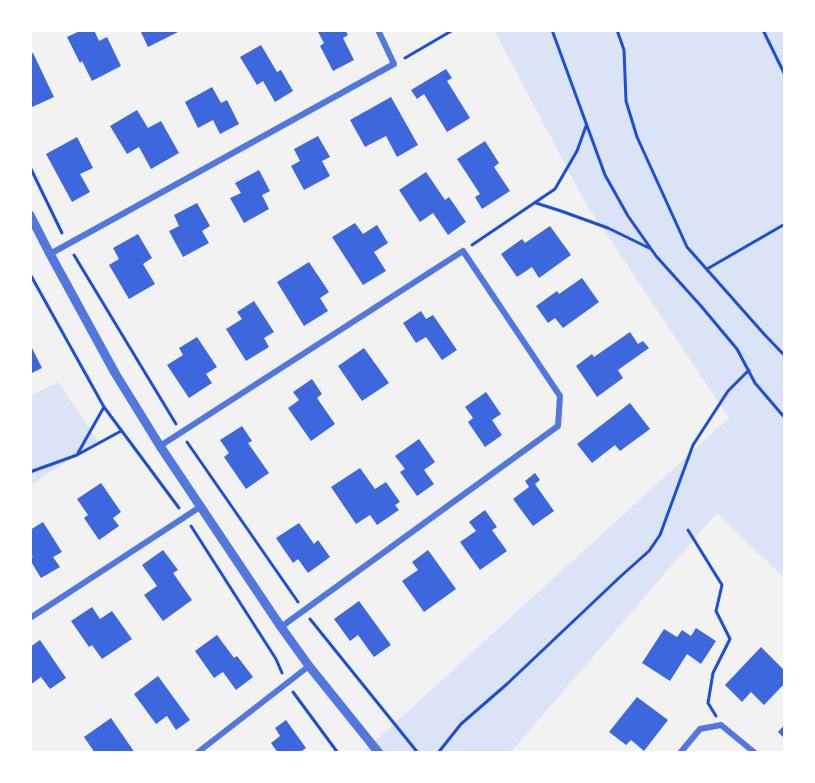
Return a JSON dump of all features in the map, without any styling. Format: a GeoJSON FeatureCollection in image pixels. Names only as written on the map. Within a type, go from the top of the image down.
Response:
{"type":"FeatureCollection","features":[{"type":"Feature","properties":{"kind":"street"},"geometry":{"type":"LineString","coordinates":[[50,254],[394,64],[378,30]]}},
{"type":"Feature","properties":{"kind":"street"},"geometry":{"type":"LineString","coordinates":[[30,215],[115,373],[160,446],[281,627],[309,666],[379,753]]}},
{"type":"Feature","properties":{"kind":"street"},"geometry":{"type":"LineString","coordinates":[[160,446],[182,434],[463,251],[561,396],[558,426],[281,627]]}},
{"type":"Feature","properties":{"kind":"street"},"geometry":{"type":"LineString","coordinates":[[30,618],[200,507]]}},
{"type":"Feature","properties":{"kind":"street"},"geometry":{"type":"LineString","coordinates":[[197,753],[309,666]]}},
{"type":"Feature","properties":{"kind":"street"},"geometry":{"type":"LineString","coordinates":[[680,753],[700,729],[721,725],[755,753]]}},
{"type":"Feature","properties":{"kind":"path"},"geometry":{"type":"LineString","coordinates":[[394,64],[453,30]]}},
{"type":"Feature","properties":{"kind":"path"},"geometry":{"type":"LineString","coordinates":[[552,30],[605,175],[628,216],[651,249],[737,349],[755,383],[785,418]]}},
{"type":"Feature","properties":{"kind":"path"},"geometry":{"type":"LineString","coordinates":[[617,30],[624,50],[626,100],[637,137],[687,246],[785,356]]}},
{"type":"Feature","properties":{"kind":"path"},"geometry":{"type":"LineString","coordinates":[[763,30],[785,75]]}},
{"type":"Feature","properties":{"kind":"path"},"geometry":{"type":"LineString","coordinates":[[463,251],[555,189],[577,151],[587,124]]}},
{"type":"Feature","properties":{"kind":"path"},"geometry":{"type":"LineString","coordinates":[[30,167],[68,245],[182,434],[304,611],[418,753]]}},
{"type":"Feature","properties":{"kind":"path"},"geometry":{"type":"LineString","coordinates":[[535,203],[608,228],[651,249]]}},
{"type":"Feature","properties":{"kind":"path"},"geometry":{"type":"LineString","coordinates":[[707,269],[785,224]]}},
{"type":"Feature","properties":{"kind":"path"},"geometry":{"type":"LineString","coordinates":[[438,753],[461,724],[649,551],[660,535],[693,445],[728,391],[748,370]]}},
{"type":"Feature","properties":{"kind":"path"},"geometry":{"type":"LineString","coordinates":[[77,455],[104,406]]}},
{"type":"Feature","properties":{"kind":"path"},"geometry":{"type":"LineString","coordinates":[[30,472],[77,455],[122,431]]}},
{"type":"Feature","properties":{"kind":"path"},"geometry":{"type":"LineString","coordinates":[[688,530],[722,585],[716,611],[730,639],[713,673],[708,703],[721,725]]}},
{"type":"Feature","properties":{"kind":"shaded area"},"geometry":{"type":"Polygon","coordinates":[[[494,30],[785,30],[785,579],[717,513],[510,753],[362,753],[729,418],[584,200],[494,30]]]}},
{"type":"Feature","properties":{"kind":"shaded area"},"geometry":{"type":"Polygon","coordinates":[[[58,382],[98,441],[30,486],[30,396],[58,382]]]}},
{"type":"Feature","properties":{"kind":"building"},"geometry":{"type":"Polygon","coordinates":[[[82,30],[94,30],[99,41],[107,37],[121,66],[92,81],[67,37],[82,30]]]}},
{"type":"Feature","properties":{"kind":"building"},"geometry":{"type":"Polygon","coordinates":[[[140,30],[182,30],[148,47],[140,30]]]}},
{"type":"Feature","properties":{"kind":"building"},"geometry":{"type":"Polygon","coordinates":[[[317,30],[345,30],[348,35],[343,38],[354,60],[333,71],[320,46],[324,43],[317,30]]]}},
{"type":"Feature","properties":{"kind":"building"},"geometry":{"type":"Polygon","coordinates":[[[261,45],[277,72],[281,70],[293,91],[275,102],[263,81],[257,85],[240,57],[261,45]]]}},
{"type":"Feature","properties":{"kind":"building"},"geometry":{"type":"Polygon","coordinates":[[[33,53],[54,97],[30,108],[30,54],[33,53]]]}},
{"type":"Feature","properties":{"kind":"building"},"geometry":{"type":"Polygon","coordinates":[[[446,69],[452,78],[447,81],[470,118],[447,132],[424,94],[417,99],[411,90],[446,69]]]}},
{"type":"Feature","properties":{"kind":"building"},"geometry":{"type":"Polygon","coordinates":[[[212,87],[221,103],[227,100],[239,124],[220,134],[213,120],[198,128],[185,102],[212,87]]]}},
{"type":"Feature","properties":{"kind":"building"},"geometry":{"type":"Polygon","coordinates":[[[391,97],[418,145],[397,157],[386,136],[365,147],[350,120],[391,97]]]}},
{"type":"Feature","properties":{"kind":"building"},"geometry":{"type":"Polygon","coordinates":[[[137,110],[148,128],[161,121],[179,153],[151,169],[139,147],[127,154],[110,126],[137,110]]]}},
{"type":"Feature","properties":{"kind":"building"},"geometry":{"type":"Polygon","coordinates":[[[318,136],[330,157],[322,161],[330,176],[304,190],[291,166],[300,161],[294,149],[318,136]]]}},
{"type":"Feature","properties":{"kind":"building"},"geometry":{"type":"Polygon","coordinates":[[[77,137],[93,168],[80,174],[90,192],[72,202],[46,154],[77,137]]]}},
{"type":"Feature","properties":{"kind":"building"},"geometry":{"type":"Polygon","coordinates":[[[485,141],[499,163],[494,167],[510,191],[482,209],[475,197],[480,194],[457,159],[485,141]]]}},
{"type":"Feature","properties":{"kind":"building"},"geometry":{"type":"Polygon","coordinates":[[[259,170],[270,191],[262,195],[269,209],[244,223],[230,198],[241,193],[235,183],[259,170]]]}},
{"type":"Feature","properties":{"kind":"building"},"geometry":{"type":"Polygon","coordinates":[[[426,172],[445,200],[449,197],[466,222],[448,235],[433,213],[420,222],[399,190],[426,172]]]}},
{"type":"Feature","properties":{"kind":"building"},"geometry":{"type":"Polygon","coordinates":[[[197,203],[210,226],[202,231],[209,243],[183,257],[169,231],[179,226],[174,215],[197,203]]]}},
{"type":"Feature","properties":{"kind":"building"},"geometry":{"type":"Polygon","coordinates":[[[355,223],[363,234],[377,225],[388,243],[374,252],[386,271],[363,285],[332,237],[355,223]]]}},
{"type":"Feature","properties":{"kind":"building"},"geometry":{"type":"Polygon","coordinates":[[[550,226],[571,255],[539,278],[532,267],[517,277],[501,254],[522,239],[525,243],[550,226]]]}},
{"type":"Feature","properties":{"kind":"building"},"geometry":{"type":"Polygon","coordinates":[[[138,234],[152,258],[143,264],[155,284],[129,299],[109,265],[119,259],[113,248],[138,234]]]}},
{"type":"Feature","properties":{"kind":"building"},"geometry":{"type":"Polygon","coordinates":[[[309,262],[329,292],[320,298],[328,311],[304,326],[277,282],[309,262]]]}},
{"type":"Feature","properties":{"kind":"building"},"geometry":{"type":"Polygon","coordinates":[[[582,278],[599,302],[563,328],[555,318],[548,323],[536,306],[557,291],[559,294],[582,278]]]}},
{"type":"Feature","properties":{"kind":"building"},"geometry":{"type":"Polygon","coordinates":[[[254,301],[274,332],[264,338],[269,347],[246,361],[226,329],[242,319],[237,312],[254,301]]]}},
{"type":"Feature","properties":{"kind":"building"},"geometry":{"type":"Polygon","coordinates":[[[421,311],[426,319],[433,315],[457,350],[442,360],[426,337],[416,343],[403,323],[421,311]]]}},
{"type":"Feature","properties":{"kind":"building"},"geometry":{"type":"Polygon","coordinates":[[[630,332],[638,344],[643,341],[649,348],[618,370],[623,378],[597,397],[576,366],[592,354],[594,357],[630,332]]]}},
{"type":"Feature","properties":{"kind":"building"},"geometry":{"type":"Polygon","coordinates":[[[197,337],[217,367],[206,374],[212,383],[189,398],[167,365],[183,355],[179,348],[197,337]]]}},
{"type":"Feature","properties":{"kind":"building"},"geometry":{"type":"Polygon","coordinates":[[[30,344],[42,368],[30,374],[30,344]]]}},
{"type":"Feature","properties":{"kind":"building"},"geometry":{"type":"Polygon","coordinates":[[[364,348],[389,383],[362,401],[338,366],[364,348]]]}},
{"type":"Feature","properties":{"kind":"building"},"geometry":{"type":"Polygon","coordinates":[[[312,379],[322,394],[317,398],[335,424],[311,441],[288,408],[299,400],[293,392],[312,379]]]}},
{"type":"Feature","properties":{"kind":"building"},"geometry":{"type":"Polygon","coordinates":[[[486,392],[501,414],[492,420],[502,435],[485,447],[468,422],[473,418],[465,407],[486,392]]]}},
{"type":"Feature","properties":{"kind":"building"},"geometry":{"type":"Polygon","coordinates":[[[630,403],[650,429],[620,451],[615,445],[592,463],[577,444],[630,403]]]}},
{"type":"Feature","properties":{"kind":"building"},"geometry":{"type":"Polygon","coordinates":[[[242,426],[252,441],[248,443],[269,473],[246,489],[224,457],[229,453],[220,440],[242,426]]]}},
{"type":"Feature","properties":{"kind":"building"},"geometry":{"type":"Polygon","coordinates":[[[419,439],[435,462],[424,470],[434,484],[417,496],[400,472],[405,469],[395,456],[419,439]]]}},
{"type":"Feature","properties":{"kind":"building"},"geometry":{"type":"Polygon","coordinates":[[[360,468],[375,489],[386,482],[400,502],[395,505],[399,510],[377,525],[370,515],[356,524],[331,487],[360,468]]]}},
{"type":"Feature","properties":{"kind":"building"},"geometry":{"type":"Polygon","coordinates":[[[535,473],[540,480],[535,484],[554,511],[533,526],[513,499],[529,487],[525,481],[535,473]]]}},
{"type":"Feature","properties":{"kind":"building"},"geometry":{"type":"Polygon","coordinates":[[[101,483],[121,512],[113,518],[119,526],[99,540],[84,518],[88,515],[77,499],[101,483]]]}},
{"type":"Feature","properties":{"kind":"building"},"geometry":{"type":"Polygon","coordinates":[[[485,510],[497,527],[492,530],[507,551],[480,570],[460,542],[476,531],[469,522],[485,510]]]}},
{"type":"Feature","properties":{"kind":"building"},"geometry":{"type":"Polygon","coordinates":[[[43,522],[62,552],[53,557],[60,567],[41,578],[30,560],[33,557],[30,553],[30,530],[43,522]]]}},
{"type":"Feature","properties":{"kind":"building"},"geometry":{"type":"Polygon","coordinates":[[[299,523],[314,544],[318,540],[330,557],[308,573],[298,559],[293,563],[276,538],[299,523]]]}},
{"type":"Feature","properties":{"kind":"building"},"geometry":{"type":"Polygon","coordinates":[[[163,550],[178,570],[173,573],[192,600],[163,621],[144,595],[157,586],[142,565],[163,550]]]}},
{"type":"Feature","properties":{"kind":"building"},"geometry":{"type":"Polygon","coordinates":[[[428,550],[456,589],[424,612],[402,581],[418,570],[412,562],[428,550]]]}},
{"type":"Feature","properties":{"kind":"building"},"geometry":{"type":"Polygon","coordinates":[[[359,601],[391,645],[374,657],[358,635],[350,641],[334,619],[359,601]]]}},
{"type":"Feature","properties":{"kind":"building"},"geometry":{"type":"Polygon","coordinates":[[[92,607],[100,619],[112,611],[132,639],[102,659],[92,645],[89,647],[71,621],[92,607]]]}},
{"type":"Feature","properties":{"kind":"building"},"geometry":{"type":"Polygon","coordinates":[[[696,628],[716,641],[701,664],[687,654],[670,681],[642,663],[664,629],[677,637],[682,630],[691,636],[696,628]]]}},
{"type":"Feature","properties":{"kind":"building"},"geometry":{"type":"Polygon","coordinates":[[[217,635],[234,658],[237,656],[253,677],[236,690],[223,672],[214,678],[195,651],[217,635]]]}},
{"type":"Feature","properties":{"kind":"building"},"geometry":{"type":"Polygon","coordinates":[[[40,640],[66,678],[50,689],[41,677],[30,685],[30,647],[40,640]]]}},
{"type":"Feature","properties":{"kind":"building"},"geometry":{"type":"Polygon","coordinates":[[[761,647],[785,671],[785,683],[764,705],[751,692],[742,702],[725,685],[761,647]]]}},
{"type":"Feature","properties":{"kind":"building"},"geometry":{"type":"Polygon","coordinates":[[[158,676],[190,720],[176,730],[167,716],[156,724],[134,694],[158,676]]]}},
{"type":"Feature","properties":{"kind":"building"},"geometry":{"type":"Polygon","coordinates":[[[637,697],[668,720],[644,751],[631,740],[626,745],[609,732],[637,697]]]}},
{"type":"Feature","properties":{"kind":"building"},"geometry":{"type":"Polygon","coordinates":[[[111,718],[135,753],[95,753],[84,737],[111,718]]]}},
{"type":"Feature","properties":{"kind":"building"},"geometry":{"type":"Polygon","coordinates":[[[286,720],[306,748],[299,753],[278,753],[271,743],[280,736],[275,728],[286,720]]]}},
{"type":"Feature","properties":{"kind":"building"},"geometry":{"type":"Polygon","coordinates":[[[785,724],[785,739],[778,732],[785,724]]]}}]}
